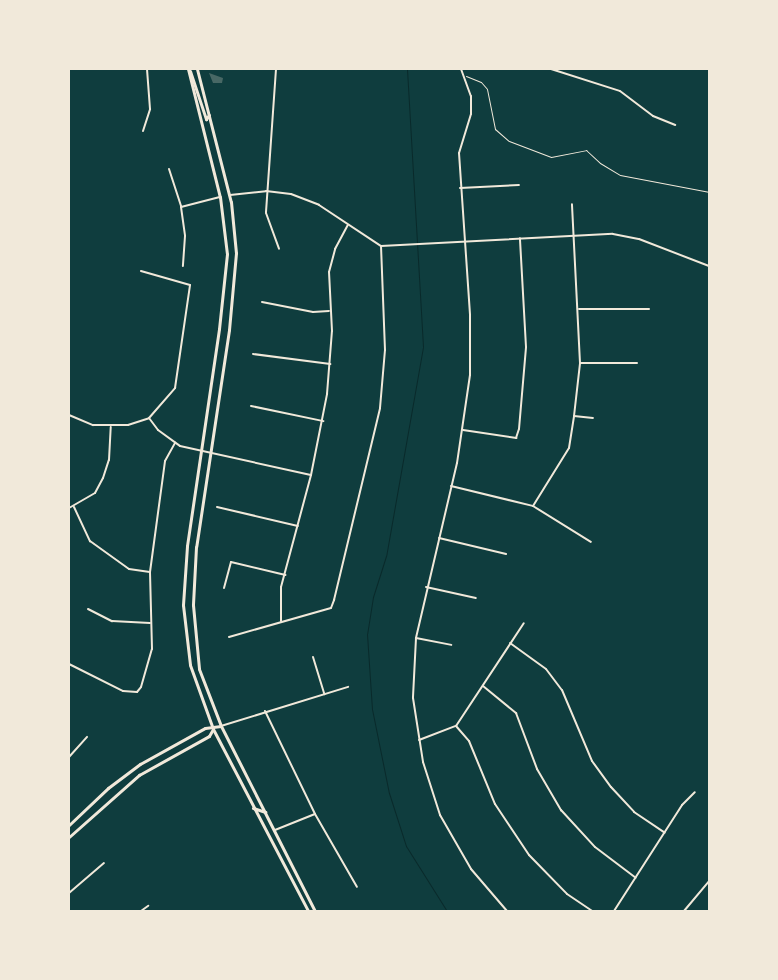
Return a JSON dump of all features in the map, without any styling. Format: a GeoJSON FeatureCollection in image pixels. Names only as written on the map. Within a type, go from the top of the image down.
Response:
{"type":"FeatureCollection","features":[{"type":"Feature","properties":{"kind":"main road"},"geometry":{"type":"LineString","coordinates":[[188,69],[195,78],[206,119],[209,113]]}},
{"type":"Feature","properties":{"kind":"main road"},"geometry":{"type":"LineString","coordinates":[[188,69],[220,197],[226,254],[225,281],[187,546],[183,605],[190,665],[213,730],[285,871],[308,911]]}},
{"type":"Feature","properties":{"kind":"main road"},"geometry":{"type":"LineString","coordinates":[[197,69],[229,195],[236,253],[234,282],[211,453],[196,547],[194,640],[204,689],[315,911]]}},
{"type":"Feature","properties":{"kind":"main road"},"geometry":{"type":"LineString","coordinates":[[220,197],[229,195]]}},
{"type":"Feature","properties":{"kind":"main road"},"geometry":{"type":"LineString","coordinates":[[69,837],[100,806],[139,775],[209,736],[213,730],[221,726]]}},
{"type":"Feature","properties":{"kind":"main road"},"geometry":{"type":"LineString","coordinates":[[69,825],[134,769],[205,728],[213,730]]}},
{"type":"Feature","properties":{"kind":"main road"},"geometry":{"type":"LineString","coordinates":[[252,808],[265,812]]}},
{"type":"Feature","properties":{"kind":"main road"},"geometry":{"type":"LineString","coordinates":[[285,871],[290,873],[293,867]]}},
{"type":"Feature","properties":{"kind":"street"},"geometry":{"type":"LineString","coordinates":[[143,131],[150,109],[146,69]]}},
{"type":"Feature","properties":{"kind":"street"},"geometry":{"type":"LineString","coordinates":[[276,69],[266,191],[267,220],[279,249]]}},
{"type":"Feature","properties":{"kind":"street"},"geometry":{"type":"LineString","coordinates":[[461,69],[472,96],[471,114],[459,153],[471,345],[463,430],[416,638],[413,698],[419,740],[440,815],[471,869],[507,911]]}},
{"type":"Feature","properties":{"kind":"street"},"geometry":{"type":"LineString","coordinates":[[552,69],[615,88],[653,116],[674,125]]}},
{"type":"Feature","properties":{"kind":"street"},"geometry":{"type":"LineString","coordinates":[[169,169],[181,207],[185,236],[183,266]]}},
{"type":"Feature","properties":{"kind":"street"},"geometry":{"type":"LineString","coordinates":[[460,188],[519,186]]}},
{"type":"Feature","properties":{"kind":"street"},"geometry":{"type":"LineString","coordinates":[[229,195],[266,191],[291,194],[312,202],[381,246],[411,246],[520,238],[613,234],[639,239],[709,266]]}},
{"type":"Feature","properties":{"kind":"street"},"geometry":{"type":"LineString","coordinates":[[181,207],[220,197]]}},
{"type":"Feature","properties":{"kind":"street"},"geometry":{"type":"LineString","coordinates":[[533,506],[569,448],[574,416],[580,363],[572,204]]}},
{"type":"Feature","properties":{"kind":"street"},"geometry":{"type":"LineString","coordinates":[[281,621],[278,604],[312,475],[323,421],[330,364],[329,272],[335,249],[348,225]]}},
{"type":"Feature","properties":{"kind":"street"},"geometry":{"type":"LineString","coordinates":[[463,430],[516,438],[526,347],[520,238]]}},
{"type":"Feature","properties":{"kind":"street"},"geometry":{"type":"LineString","coordinates":[[229,637],[331,608],[380,408],[386,350],[381,246]]}},
{"type":"Feature","properties":{"kind":"street"},"geometry":{"type":"LineString","coordinates":[[69,414],[94,426],[110,427],[149,418],[175,388],[190,285],[140,271]]}},
{"type":"Feature","properties":{"kind":"street"},"geometry":{"type":"LineString","coordinates":[[262,302],[313,312],[329,311]]}},
{"type":"Feature","properties":{"kind":"street"},"geometry":{"type":"LineString","coordinates":[[578,309],[649,309]]}},
{"type":"Feature","properties":{"kind":"street"},"geometry":{"type":"LineString","coordinates":[[253,354],[330,364]]}},
{"type":"Feature","properties":{"kind":"street"},"geometry":{"type":"LineString","coordinates":[[580,363],[637,363]]}},
{"type":"Feature","properties":{"kind":"street"},"geometry":{"type":"LineString","coordinates":[[251,406],[323,421]]}},
{"type":"Feature","properties":{"kind":"street"},"geometry":{"type":"LineString","coordinates":[[574,416],[593,418]]}},
{"type":"Feature","properties":{"kind":"street"},"geometry":{"type":"LineString","coordinates":[[149,418],[175,444],[312,475]]}},
{"type":"Feature","properties":{"kind":"street"},"geometry":{"type":"LineString","coordinates":[[69,508],[74,507],[95,493],[103,478],[109,460],[110,427]]}},
{"type":"Feature","properties":{"kind":"street"},"geometry":{"type":"LineString","coordinates":[[69,664],[123,691],[137,692],[151,658],[150,572],[166,461],[175,444]]}},
{"type":"Feature","properties":{"kind":"street"},"geometry":{"type":"LineString","coordinates":[[451,486],[533,506],[591,542]]}},
{"type":"Feature","properties":{"kind":"street"},"geometry":{"type":"LineString","coordinates":[[74,507],[90,541],[129,569],[150,572]]}},
{"type":"Feature","properties":{"kind":"street"},"geometry":{"type":"LineString","coordinates":[[217,507],[298,526]]}},
{"type":"Feature","properties":{"kind":"street"},"geometry":{"type":"LineString","coordinates":[[439,538],[506,554]]}},
{"type":"Feature","properties":{"kind":"street"},"geometry":{"type":"LineString","coordinates":[[224,588],[231,562],[285,575]]}},
{"type":"Feature","properties":{"kind":"street"},"geometry":{"type":"LineString","coordinates":[[426,587],[476,598]]}},
{"type":"Feature","properties":{"kind":"street"},"geometry":{"type":"LineString","coordinates":[[88,609],[112,621],[150,623]]}},
{"type":"Feature","properties":{"kind":"street"},"geometry":{"type":"LineString","coordinates":[[419,740],[456,726],[524,623]]}},
{"type":"Feature","properties":{"kind":"street"},"geometry":{"type":"LineString","coordinates":[[416,638],[451,645]]}},
{"type":"Feature","properties":{"kind":"street"},"geometry":{"type":"LineString","coordinates":[[510,643],[546,669],[562,690],[592,761],[611,788],[634,812],[665,833]]}},
{"type":"Feature","properties":{"kind":"street"},"geometry":{"type":"LineString","coordinates":[[313,657],[324,694]]}},
{"type":"Feature","properties":{"kind":"street"},"geometry":{"type":"LineString","coordinates":[[484,686],[516,713],[537,770],[562,810],[595,847],[636,878]]}},
{"type":"Feature","properties":{"kind":"street"},"geometry":{"type":"LineString","coordinates":[[221,726],[266,710],[348,687]]}},
{"type":"Feature","properties":{"kind":"street"},"geometry":{"type":"LineString","coordinates":[[266,710],[315,814],[357,887]]}},
{"type":"Feature","properties":{"kind":"street"},"geometry":{"type":"LineString","coordinates":[[456,726],[469,741],[495,804],[529,855],[567,894],[592,911]]}},
{"type":"Feature","properties":{"kind":"street"},"geometry":{"type":"LineString","coordinates":[[69,757],[87,737]]}},
{"type":"Feature","properties":{"kind":"street"},"geometry":{"type":"LineString","coordinates":[[614,911],[682,805],[695,792]]}},
{"type":"Feature","properties":{"kind":"street"},"geometry":{"type":"LineString","coordinates":[[274,830],[315,814]]}},
{"type":"Feature","properties":{"kind":"street"},"geometry":{"type":"LineString","coordinates":[[69,893],[104,863]]}},
{"type":"Feature","properties":{"kind":"street"},"geometry":{"type":"LineString","coordinates":[[684,911],[709,880]]}},
{"type":"Feature","properties":{"kind":"street"},"geometry":{"type":"LineString","coordinates":[[141,911],[148,906]]}},
{"type":"Feature","properties":{"kind":"path"},"geometry":{"type":"LineString","coordinates":[[463,74],[481,82],[487,89],[495,129],[508,141],[551,157],[586,150],[620,175],[709,192]]}},
{"type":"Feature","properties":{"kind":"building"},"geometry":{"type":"Polygon","coordinates":[[[209,73],[223,78],[222,83],[213,83],[209,73]]]}},
{"type":"Feature","properties":{"kind":"waterway"},"geometry":{"type":"LineString","coordinates":[[407,69],[423,347],[386,556],[373,597],[367,634],[372,709],[389,793],[406,846],[447,911]]}}]}
